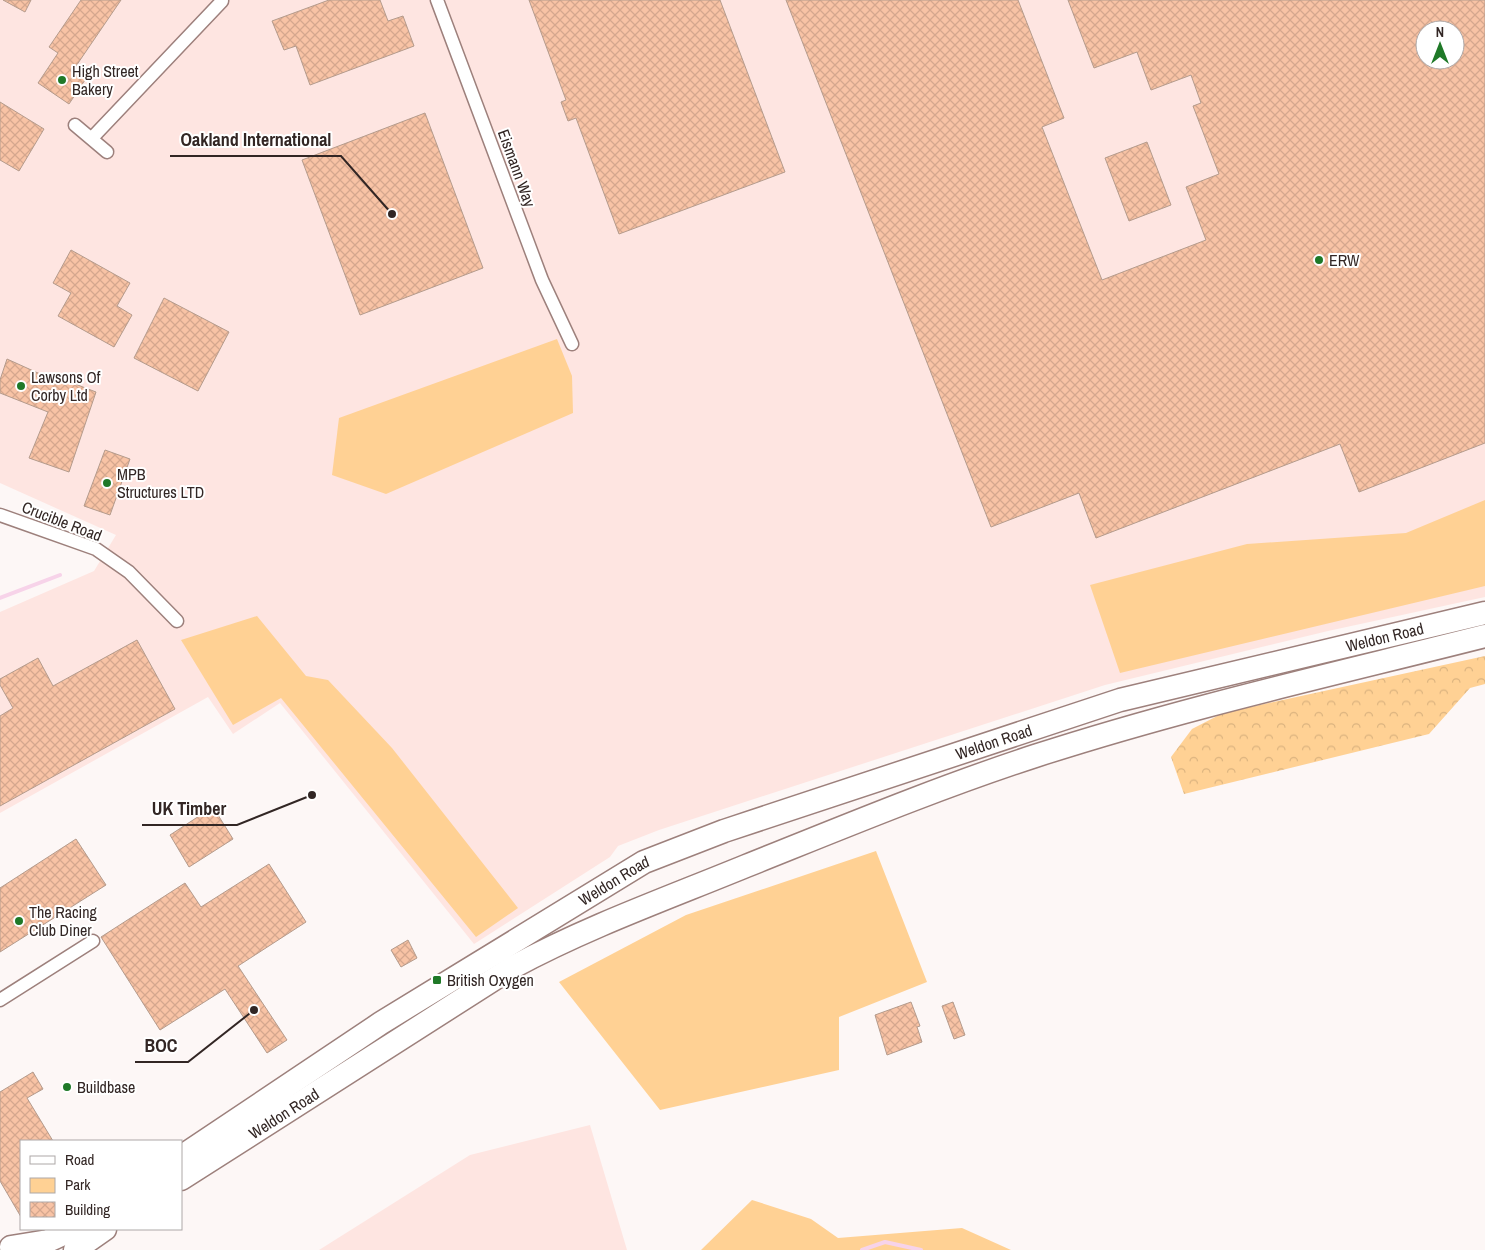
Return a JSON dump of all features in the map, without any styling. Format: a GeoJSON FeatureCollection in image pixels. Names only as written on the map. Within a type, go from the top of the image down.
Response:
{"type":"FeatureCollection","features":[{"type":"Feature","properties":{"kind":"highway","name":"Weldon Road"},"geometry":{"type":"LineString","coordinates":[[182,1156],[382,1023],[644,862],[724,830],[1120,700],[1485,613]]}},
{"type":"Feature","properties":{"kind":"highway","name":"Weldon Road"},"geometry":{"type":"LineString","coordinates":[[182,1178],[513,967],[540,952],[660,901],[894,806],[1035,756],[1240,698],[1485,636]]}},
{"type":"Feature","properties":{"kind":"highway"},"geometry":{"type":"LineString","coordinates":[[9,1247],[48,1241],[72,1230]]}},
{"type":"Feature","properties":{"kind":"highway"},"geometry":{"type":"LineString","coordinates":[[75,1250],[104,1230]]}},
{"type":"Feature","properties":{"kind":"street"},"geometry":{"type":"LineString","coordinates":[[92,138],[222,0]]}},
{"type":"Feature","properties":{"kind":"street","name":"Eismann Way"},"geometry":{"type":"LineString","coordinates":[[437,0],[542,280],[572,344]]}},
{"type":"Feature","properties":{"kind":"street"},"geometry":{"type":"LineString","coordinates":[[75,125],[107,152]]}},
{"type":"Feature","properties":{"kind":"street","name":"Crucible Road"},"geometry":{"type":"LineString","coordinates":[[0,515],[96,549],[129,572],[177,621]]}},
{"type":"Feature","properties":{"kind":"street"},"geometry":{"type":"LineString","coordinates":[[0,1000],[93,941]]}},
{"type":"Feature","properties":{"kind":"shaded area"},"geometry":{"type":"Polygon","coordinates":[[[0,0],[1485,0],[1485,597],[1328,631],[1105,685],[659,830],[618,846],[610,857],[474,944],[280,703],[233,734],[208,697],[0,813],[0,612],[94,571],[116,535],[0,483],[0,0]]]}},
{"type":"Feature","properties":{"kind":"shaded area"},"geometry":{"type":"Polygon","coordinates":[[[590,1125],[627,1250],[319,1250],[470,1155],[590,1125]]]}},
{"type":"Feature","properties":{"kind":"green space"},"geometry":{"type":"Polygon","coordinates":[[[557,339],[572,376],[573,413],[386,494],[332,475],[339,418],[557,339]]]}},
{"type":"Feature","properties":{"kind":"green space"},"geometry":{"type":"Polygon","coordinates":[[[1485,500],[1485,586],[1120,673],[1090,585],[1247,544],[1406,533],[1485,500]]]}},
{"type":"Feature","properties":{"kind":"green space"},"geometry":{"type":"Polygon","coordinates":[[[257,616],[306,676],[328,680],[392,748],[518,908],[476,937],[281,698],[233,725],[181,640],[257,616]]]}},
{"type":"Feature","properties":{"kind":"green space"},"geometry":{"type":"Polygon","coordinates":[[[1485,656],[1485,684],[1470,688],[1429,734],[1184,794],[1171,757],[1192,729],[1223,713],[1485,656]]]}},
{"type":"Feature","properties":{"kind":"green space"},"geometry":{"type":"Polygon","coordinates":[[[876,851],[927,982],[839,1017],[839,1070],[660,1110],[559,982],[686,915],[876,851]]]}},
{"type":"Feature","properties":{"kind":"green space"},"geometry":{"type":"Polygon","coordinates":[[[752,1200],[811,1219],[838,1238],[962,1228],[1011,1250],[701,1250],[752,1200]]]}},
{"type":"Feature","properties":{"kind":"building"},"geometry":{"type":"Polygon","coordinates":[[[3,0],[31,0],[25,12],[3,0]]]}},
{"type":"Feature","properties":{"kind":"building"},"geometry":{"type":"Polygon","coordinates":[[[81,0],[121,0],[74,69],[87,77],[69,104],[38,83],[58,53],[49,47],[81,0]]]}},
{"type":"Feature","properties":{"kind":"building"},"geometry":{"type":"Polygon","coordinates":[[[329,0],[380,0],[388,21],[403,16],[414,46],[310,85],[296,46],[284,50],[272,21],[329,0]]]}},
{"type":"Feature","properties":{"kind":"building"},"geometry":{"type":"Polygon","coordinates":[[[529,0],[720,0],[785,172],[619,234],[576,118],[568,121],[561,102],[566,100],[529,0]]]}},
{"type":"Feature","properties":{"kind":"building","name":"ERW"},"geometry":{"type":"Polygon","coordinates":[[[786,0],[1018,0],[1064,118],[1042,127],[1102,280],[1206,240],[1186,187],[1219,174],[1193,106],[1201,103],[1191,75],[1151,90],[1137,52],[1094,68],[1068,0],[1485,0],[1485,443],[1359,492],[1340,444],[1096,538],[1079,493],[991,527],[786,0]]]}},
{"type":"Feature","properties":{"kind":"building"},"geometry":{"type":"Polygon","coordinates":[[[0,102],[44,129],[19,171],[0,160],[0,102]]]}},
{"type":"Feature","properties":{"kind":"building"},"geometry":{"type":"Polygon","coordinates":[[[425,113],[483,268],[360,315],[302,160],[425,113]]]}},
{"type":"Feature","properties":{"kind":"building"},"geometry":{"type":"Polygon","coordinates":[[[1147,142],[1171,205],[1129,221],[1105,158],[1147,142]]]}},
{"type":"Feature","properties":{"kind":"building"},"geometry":{"type":"Polygon","coordinates":[[[71,250],[130,283],[117,306],[132,315],[114,347],[58,316],[71,293],[53,283],[71,250]]]}},
{"type":"Feature","properties":{"kind":"building"},"geometry":{"type":"Polygon","coordinates":[[[164,298],[229,332],[198,391],[134,358],[164,298]]]}},
{"type":"Feature","properties":{"kind":"building"},"geometry":{"type":"Polygon","coordinates":[[[7,359],[60,383],[62,379],[96,392],[69,472],[29,458],[48,412],[0,393],[0,380],[7,359]]]}},
{"type":"Feature","properties":{"kind":"building","name":"MPB Structures LTD"},"geometry":{"type":"Polygon","coordinates":[[[105,450],[130,459],[110,515],[84,506],[105,450]]]}},
{"type":"Feature","properties":{"kind":"building"},"geometry":{"type":"Polygon","coordinates":[[[137,640],[175,709],[0,806],[0,716],[13,708],[0,685],[0,679],[38,658],[53,686],[137,640]]]}},
{"type":"Feature","properties":{"kind":"building"},"geometry":{"type":"Polygon","coordinates":[[[213,807],[233,839],[189,867],[170,835],[213,807]]]}},
{"type":"Feature","properties":{"kind":"building"},"geometry":{"type":"Polygon","coordinates":[[[76,839],[106,885],[0,952],[0,888],[76,839]]]}},
{"type":"Feature","properties":{"kind":"building"},"geometry":{"type":"Polygon","coordinates":[[[269,864],[306,922],[238,966],[287,1040],[267,1053],[225,989],[160,1030],[101,937],[185,883],[201,907],[269,864]]]}},
{"type":"Feature","properties":{"kind":"building"},"geometry":{"type":"Polygon","coordinates":[[[408,940],[417,958],[401,967],[391,950],[408,940]]]}},
{"type":"Feature","properties":{"kind":"building"},"geometry":{"type":"Polygon","coordinates":[[[911,1002],[920,1026],[917,1027],[922,1042],[887,1055],[875,1015],[911,1002]]]}},
{"type":"Feature","properties":{"kind":"building"},"geometry":{"type":"Polygon","coordinates":[[[953,1002],[965,1035],[954,1039],[942,1006],[953,1002]]]}},
{"type":"Feature","properties":{"kind":"building"},"geometry":{"type":"Polygon","coordinates":[[[33,1072],[43,1089],[27,1098],[52,1140],[20,1140],[20,1215],[0,1181],[0,1092],[33,1072]]]}},
{"type":"Feature","properties":{"kind":"waterway"},"geometry":{"type":"LineString","coordinates":[[0,598],[60,575]]}},
{"type":"Feature","properties":{"kind":"waterway"},"geometry":{"type":"LineString","coordinates":[[862,1250],[885,1242],[921,1250]]}},
{"type":"Feature","properties":{"kind":"place","name":"High Street Bakery"},"geometry":{"type":"Point","coordinates":[62,80]}},
{"type":"Feature","properties":{"kind":"place","name":"Oakland International"},"geometry":{"type":"Point","coordinates":[392,214]}},
{"type":"Feature","properties":{"kind":"place","name":"ERW"},"geometry":{"type":"Point","coordinates":[1319,260]}},
{"type":"Feature","properties":{"kind":"place","name":"Lawsons Of Corby Ltd"},"geometry":{"type":"Point","coordinates":[21,386]}},
{"type":"Feature","properties":{"kind":"place","name":"MPB Structures LTD"},"geometry":{"type":"Point","coordinates":[107,483]}},
{"type":"Feature","properties":{"kind":"place","name":"UK Timber"},"geometry":{"type":"Point","coordinates":[312,795]}},
{"type":"Feature","properties":{"kind":"place","name":"The Racing Club Diner"},"geometry":{"type":"Point","coordinates":[19,921]}},
{"type":"Feature","properties":{"kind":"place","name":"British Oxygen"},"geometry":{"type":"Point","coordinates":[437,980]}},
{"type":"Feature","properties":{"kind":"place","name":"BOC"},"geometry":{"type":"Point","coordinates":[254,1010]}},
{"type":"Feature","properties":{"kind":"place","name":"Buildbase"},"geometry":{"type":"Point","coordinates":[67,1087]}}]}
